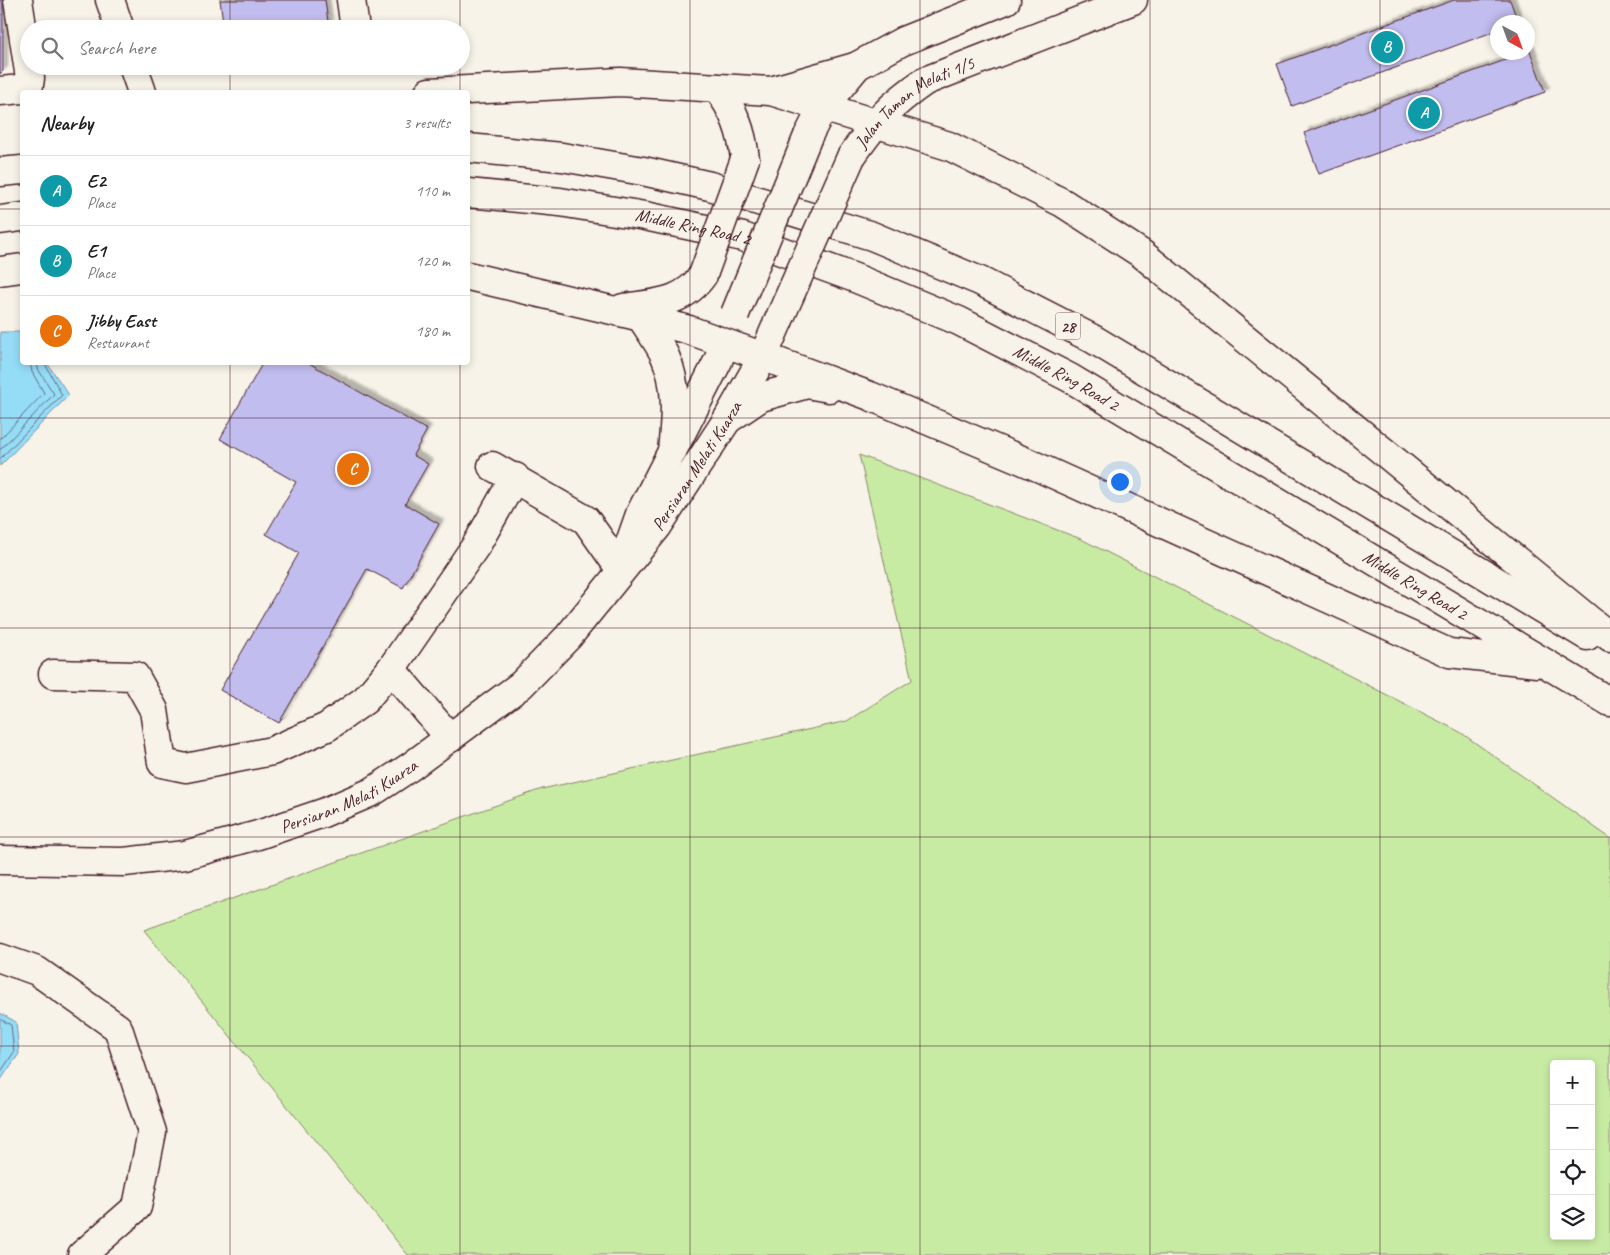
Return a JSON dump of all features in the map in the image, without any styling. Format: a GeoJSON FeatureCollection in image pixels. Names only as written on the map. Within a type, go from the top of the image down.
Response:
{"type":"FeatureCollection","features":[{"type":"Feature","properties":{"kind":"main road"},"geometry":{"type":"LineString","coordinates":[[18,0],[21,20]]}},
{"type":"Feature","properties":{"kind":"main road"},"geometry":{"type":"LineString","coordinates":[[110,0],[117,20]]}},
{"type":"Feature","properties":{"kind":"main road"},"geometry":{"type":"LineString","coordinates":[[351,0],[354,20]]}},
{"type":"Feature","properties":{"kind":"main road"},"geometry":{"type":"LineString","coordinates":[[771,91],[857,66],[903,41],[1006,0]]}},
{"type":"Feature","properties":{"kind":"main road","name":"Jalan Taman Melati 1/5"},"geometry":{"type":"LineString","coordinates":[[763,357],[852,157],[874,123],[896,101],[925,81],[1133,0]]}},
{"type":"Feature","properties":{"kind":"main road"},"geometry":{"type":"LineString","coordinates":[[724,343],[808,136],[823,107],[857,66]]}},
{"type":"Feature","properties":{"kind":"main road"},"geometry":{"type":"LineString","coordinates":[[22,90],[29,85],[30,75]]}},
{"type":"Feature","properties":{"kind":"main road"},"geometry":{"type":"LineString","coordinates":[[136,75],[141,90]]}},
{"type":"Feature","properties":{"kind":"main road"},"geometry":{"type":"LineString","coordinates":[[467,90],[620,82],[771,91],[949,146],[1063,203],[1142,254],[1610,637]]}},
{"type":"Feature","properties":{"kind":"main road"},"geometry":{"type":"LineString","coordinates":[[614,309],[665,301],[683,295],[694,288],[703,275],[745,159],[743,139],[737,120],[717,88]]}},
{"type":"Feature","properties":{"kind":"main road"},"geometry":{"type":"LineString","coordinates":[[0,92],[20,90]]}},
{"type":"Feature","properties":{"kind":"main road","name":"28"},"geometry":{"type":"LineString","coordinates":[[470,148],[562,157],[643,171],[710,186],[872,236],[980,281],[1093,339],[1610,650]]}},
{"type":"Feature","properties":{"kind":"main road"},"geometry":{"type":"LineString","coordinates":[[0,172],[20,170]]}},
{"type":"Feature","properties":{"kind":"main road","name":"Middle Ring Road 2"},"geometry":{"type":"LineString","coordinates":[[470,193],[560,202],[645,216],[743,237],[856,278],[960,320],[1070,378],[1610,702]]}},
{"type":"Feature","properties":{"kind":"main road"},"geometry":{"type":"LineString","coordinates":[[0,220],[20,217]]}},
{"type":"Feature","properties":{"kind":"main road"},"geometry":{"type":"LineString","coordinates":[[0,271],[20,268]]}},
{"type":"Feature","properties":{"kind":"main road"},"geometry":{"type":"LineString","coordinates":[[470,276],[614,309],[763,357],[870,396],[1031,464],[1449,653],[1546,664]]}},
{"type":"Feature","properties":{"kind":"main road"},"geometry":{"type":"LineString","coordinates":[[642,317],[666,356],[672,377],[676,403],[672,452]]}},
{"type":"Feature","properties":{"kind":"main road","name":"Persiaran Melati Kuarza"},"geometry":{"type":"LineString","coordinates":[[621,570],[640,514],[724,343]]}},
{"type":"Feature","properties":{"kind":"main road","name":"Persiaran Melati Kuarza"},"geometry":{"type":"LineString","coordinates":[[0,860],[124,862],[185,855],[249,838],[323,814],[372,792],[521,686],[568,637],[657,527],[727,420],[763,357]]}},
{"type":"Feature","properties":{"kind":"main road"},"geometry":{"type":"LineString","coordinates":[[727,420],[761,397],[807,384],[870,396]]}},
{"type":"Feature","properties":{"kind":"main road"},"geometry":{"type":"LineString","coordinates":[[53,674],[135,676],[154,710],[162,763],[186,768],[272,750],[327,727],[365,700],[391,669],[477,544],[504,472],[586,520],[621,570]]}},
{"type":"Feature","properties":{"kind":"main road"},"geometry":{"type":"LineString","coordinates":[[391,669],[450,738]]}},
{"type":"Feature","properties":{"kind":"main road"},"geometry":{"type":"LineString","coordinates":[[0,958],[37,971],[118,1028],[152,1132],[137,1207],[82,1255]]}},
{"type":"Feature","properties":{"kind":"green space"},"geometry":{"type":"Polygon","coordinates":[[[859,455],[1081,539],[1460,732],[1610,838],[1610,1255],[408,1255],[144,930],[542,789],[847,721],[912,680],[859,455]]]}},
{"type":"Feature","properties":{"kind":"water"},"geometry":{"type":"Polygon","coordinates":[[[0,332],[20,332],[20,365],[48,365],[69,395],[0,466],[0,332]]]}},
{"type":"Feature","properties":{"kind":"water"},"geometry":{"type":"Polygon","coordinates":[[[0,1013],[16,1022],[19,1054],[0,1081],[0,1013]]]}},
{"type":"Feature","properties":{"kind":"building"},"geometry":{"type":"Polygon","coordinates":[[[0,0],[3,0],[3,71],[0,74],[0,0]]]}},
{"type":"Feature","properties":{"kind":"building"},"geometry":{"type":"Polygon","coordinates":[[[220,0],[325,0],[328,20],[223,20],[220,0]]]}},
{"type":"Feature","properties":{"kind":"building"},"geometry":{"type":"Polygon","coordinates":[[[1454,0],[1510,0],[1515,15],[1490,15],[1490,33],[1292,106],[1277,64],[1454,0]]]}},
{"type":"Feature","properties":{"kind":"building"},"geometry":{"type":"Polygon","coordinates":[[[1505,60],[1533,60],[1545,92],[1319,174],[1304,133],[1505,60]]]}},
{"type":"Feature","properties":{"kind":"building"},"geometry":{"type":"Polygon","coordinates":[[[261,365],[312,365],[427,430],[413,455],[428,464],[405,504],[439,524],[403,588],[367,569],[279,723],[220,690],[299,553],[266,534],[296,482],[220,439],[261,365]]]}},
{"type":"Feature","properties":{"kind":"place","name":"E1"},"geometry":{"type":"Point","coordinates":[1387,47]}},
{"type":"Feature","properties":{"kind":"place","name":"E2"},"geometry":{"type":"Point","coordinates":[1424,113]}},
{"type":"Feature","properties":{"kind":"place","name":"Jibby East"},"geometry":{"type":"Point","coordinates":[353,469]}}]}
